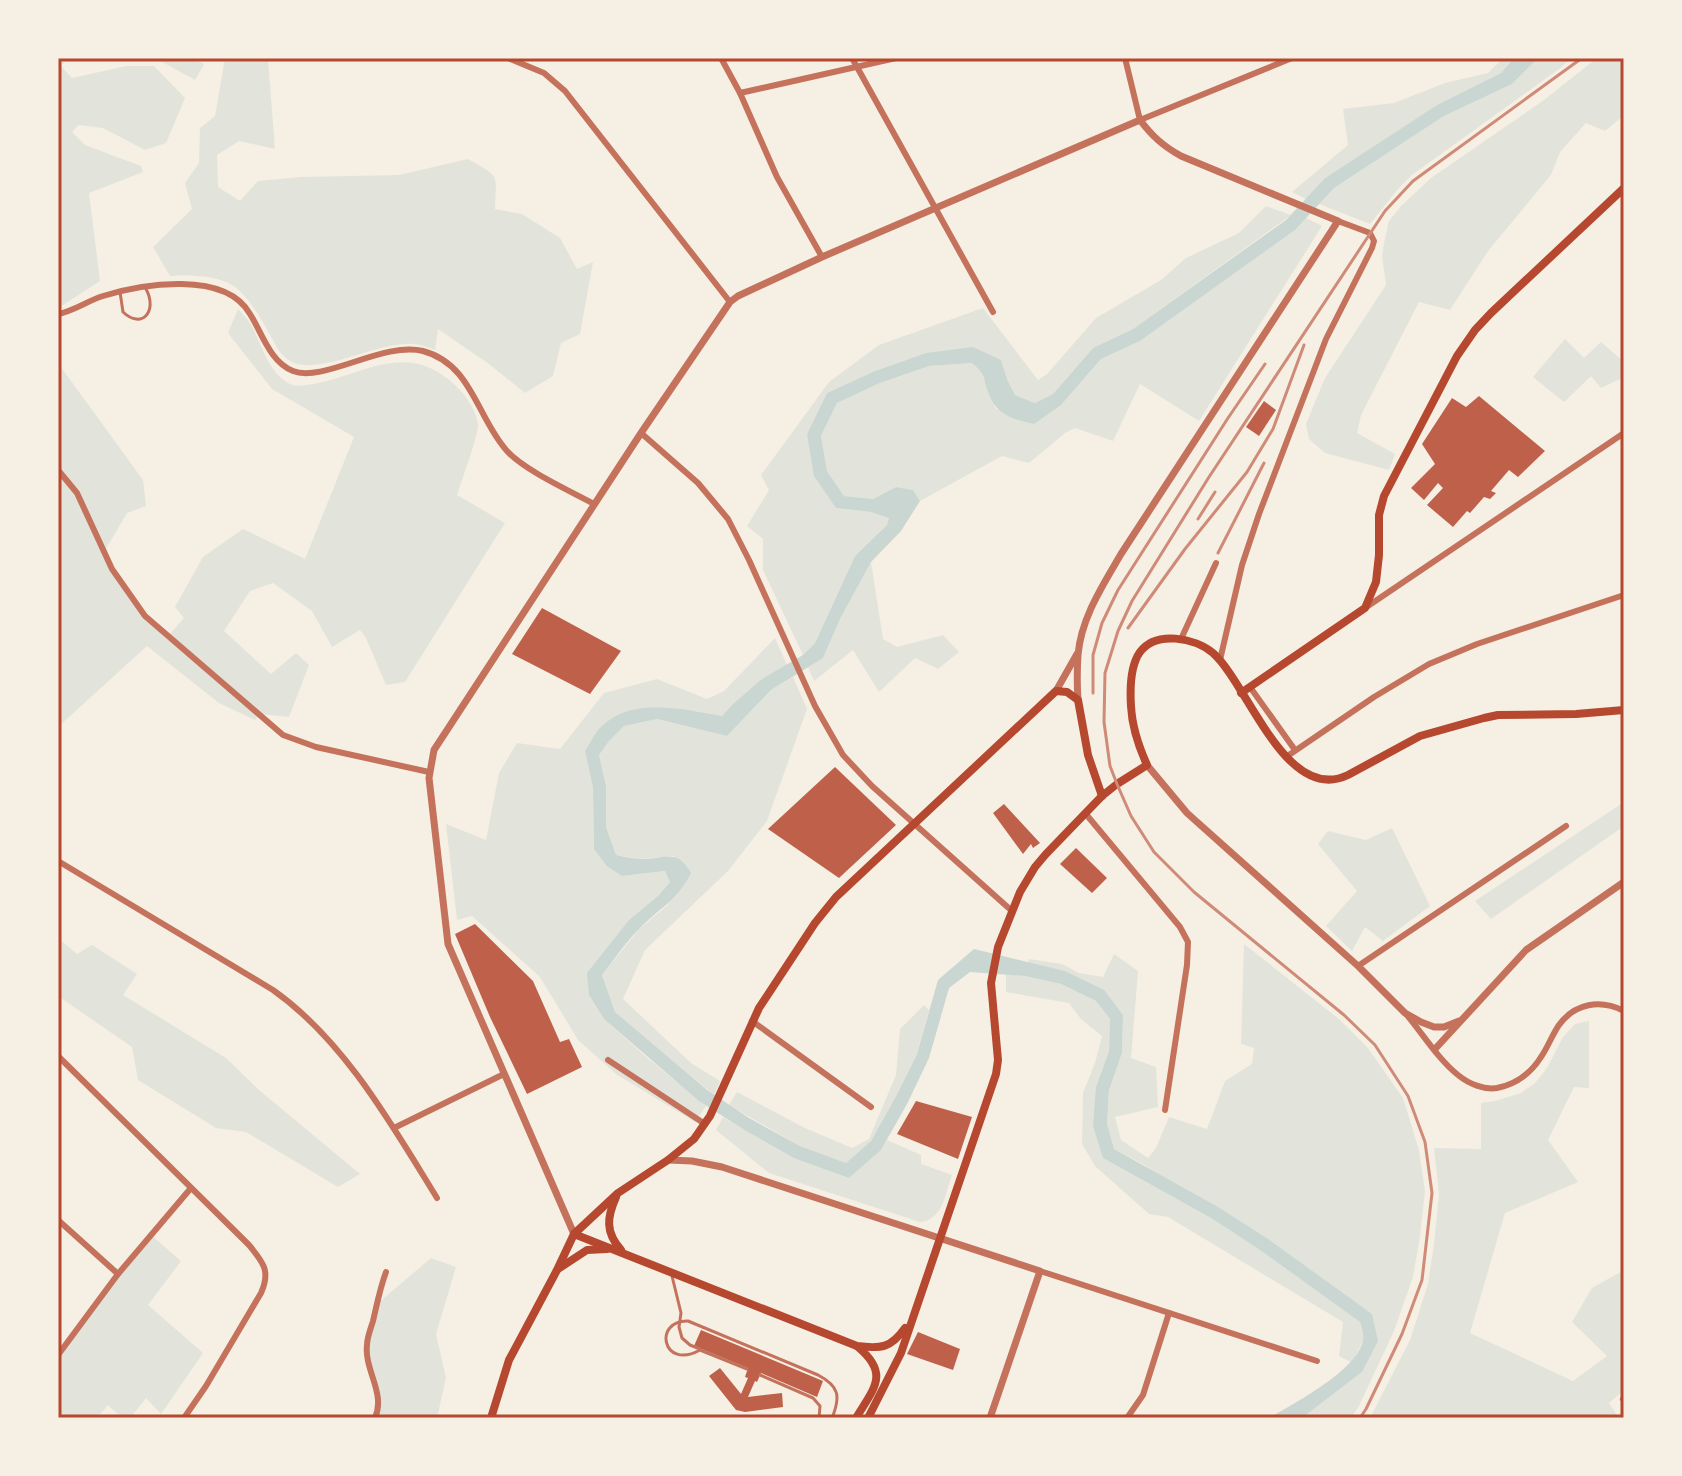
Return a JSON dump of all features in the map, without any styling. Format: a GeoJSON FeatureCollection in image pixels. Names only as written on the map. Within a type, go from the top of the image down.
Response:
{"type":"FeatureCollection","features":[{"type":"Feature","properties":{"kind":"main road"},"geometry":{"type":"LineString","coordinates":[[1241,693],[1365,608],[1376,582],[1379,515],[1384,496],[1457,356],[1491,313],[1624,188]]}},
{"type":"Feature","properties":{"kind":"main road"},"geometry":{"type":"LineString","coordinates":[[868,1418],[895,1367],[998,1067],[991,983],[998,947],[1012,911],[1035,867],[1102,796],[1147,765],[1139,749],[1133,724],[1131,695],[1134,667],[1140,652],[1151,642],[1166,639],[1181,639],[1205,647],[1220,660],[1286,757],[1320,779],[1339,780],[1409,741],[1484,718],[1624,710]]}},
{"type":"Feature","properties":{"kind":"main road"},"geometry":{"type":"LineString","coordinates":[[491,1418],[509,1360],[574,1234],[618,1193],[694,1139],[707,1120],[752,1021],[825,910],[846,887],[1056,691],[1067,692],[1078,700],[1088,755],[1102,796]]}},
{"type":"Feature","properties":{"kind":"main road"},"geometry":{"type":"LineString","coordinates":[[618,1193],[610,1210],[609,1230],[612,1239],[625,1254]]}},
{"type":"Feature","properties":{"kind":"main road"},"geometry":{"type":"LineString","coordinates":[[574,1234],[857,1346],[885,1346],[897,1339],[911,1321]]}},
{"type":"Feature","properties":{"kind":"main road"},"geometry":{"type":"LineString","coordinates":[[557,1270],[587,1250],[612,1249]]}},
{"type":"Feature","properties":{"kind":"main road"},"geometry":{"type":"LineString","coordinates":[[856,1418],[876,1385],[877,1370],[857,1346]]}},
{"type":"Feature","properties":{"kind":"street"},"geometry":{"type":"LineString","coordinates":[[508,58],[544,73],[565,91],[730,302]]}},
{"type":"Feature","properties":{"kind":"street"},"geometry":{"type":"LineString","coordinates":[[721,58],[777,177],[822,257]]}},
{"type":"Feature","properties":{"kind":"street"},"geometry":{"type":"LineString","coordinates":[[852,58],[993,312]]}},
{"type":"Feature","properties":{"kind":"street"},"geometry":{"type":"LineString","coordinates":[[740,93],[896,58]]}},
{"type":"Feature","properties":{"kind":"street"},"geometry":{"type":"LineString","coordinates":[[1125,58],[1140,120],[1160,143],[1181,156],[1370,233],[1374,241],[1326,339],[1259,514],[1242,565],[1220,660]]}},
{"type":"Feature","properties":{"kind":"street"},"geometry":{"type":"LineString","coordinates":[[574,1234],[448,944],[429,772],[434,750],[441,737],[730,302],[935,207],[1292,58]]}},
{"type":"Feature","properties":{"kind":"street"},"geometry":{"type":"LineString","coordinates":[[1056,691],[1078,652],[1089,615],[1110,573],[1338,221]]}},
{"type":"Feature","properties":{"kind":"street"},"geometry":{"type":"LineString","coordinates":[[58,314],[93,299],[120,292],[186,284],[207,287],[234,297],[248,310],[281,365],[296,372],[310,373],[393,351],[421,351],[436,356],[466,381],[497,437],[513,457],[594,504]]}},
{"type":"Feature","properties":{"kind":"street"},"geometry":{"type":"LineString","coordinates":[[641,433],[698,483],[719,507],[742,546],[821,719],[843,755],[872,786],[1012,911]]}},
{"type":"Feature","properties":{"kind":"street"},"geometry":{"type":"LineString","coordinates":[[1365,608],[1624,433]]}},
{"type":"Feature","properties":{"kind":"street"},"geometry":{"type":"LineString","coordinates":[[58,470],[77,493],[112,569],[145,616],[283,735],[316,747],[429,772]]}},
{"type":"Feature","properties":{"kind":"street"},"geometry":{"type":"LineString","coordinates":[[1181,639],[1216,563]]}},
{"type":"Feature","properties":{"kind":"street"},"geometry":{"type":"LineString","coordinates":[[1286,757],[1429,664],[1477,644],[1624,595]]}},
{"type":"Feature","properties":{"kind":"street"},"geometry":{"type":"LineString","coordinates":[[1078,652],[1078,700]]}},
{"type":"Feature","properties":{"kind":"street"},"geometry":{"type":"LineString","coordinates":[[1250,687],[1295,750]]}},
{"type":"Feature","properties":{"kind":"street"},"geometry":{"type":"LineString","coordinates":[[1147,765],[1187,813],[1358,966],[1405,1013],[1447,1065],[1475,1086],[1493,1089],[1512,1084],[1529,1072],[1558,1027],[1575,1009],[1598,1004],[1612,1005],[1624,1011]]}},
{"type":"Feature","properties":{"kind":"street"},"geometry":{"type":"LineString","coordinates":[[1085,813],[1180,927],[1188,942],[1165,1110]]}},
{"type":"Feature","properties":{"kind":"street"},"geometry":{"type":"LineString","coordinates":[[1358,966],[1566,826]]}},
{"type":"Feature","properties":{"kind":"street"},"geometry":{"type":"LineString","coordinates":[[58,861],[273,990],[297,1008],[340,1055],[394,1128],[437,1198]]}},
{"type":"Feature","properties":{"kind":"street"},"geometry":{"type":"LineString","coordinates":[[1435,1049],[1526,950],[1624,882]]}},
{"type":"Feature","properties":{"kind":"street"},"geometry":{"type":"LineString","coordinates":[[1405,1013],[1434,1027],[1459,1021]]}},
{"type":"Feature","properties":{"kind":"street"},"geometry":{"type":"LineString","coordinates":[[752,1021],[871,1107]]}},
{"type":"Feature","properties":{"kind":"street"},"geometry":{"type":"LineString","coordinates":[[58,1056],[249,1245],[266,1270],[265,1283],[221,1362],[184,1418]]}},
{"type":"Feature","properties":{"kind":"street"},"geometry":{"type":"LineString","coordinates":[[608,1060],[707,1120]]}},
{"type":"Feature","properties":{"kind":"street"},"geometry":{"type":"LineString","coordinates":[[394,1128],[504,1074]]}},
{"type":"Feature","properties":{"kind":"street"},"geometry":{"type":"LineString","coordinates":[[668,1160],[722,1167],[1317,1361]]}},
{"type":"Feature","properties":{"kind":"street"},"geometry":{"type":"LineString","coordinates":[[58,1355],[118,1274],[191,1188]]}},
{"type":"Feature","properties":{"kind":"street"},"geometry":{"type":"LineString","coordinates":[[58,1220],[118,1274]]}},
{"type":"Feature","properties":{"kind":"street"},"geometry":{"type":"LineString","coordinates":[[990,1418],[1040,1271]]}},
{"type":"Feature","properties":{"kind":"street"},"geometry":{"type":"LineString","coordinates":[[375,1418],[378,1397],[367,1345],[386,1272]]}},
{"type":"Feature","properties":{"kind":"street"},"geometry":{"type":"LineString","coordinates":[[1127,1418],[1143,1395],[1169,1313]]}},
{"type":"Feature","properties":{"kind":"lane"},"geometry":{"type":"LineString","coordinates":[[120,292],[123,312],[130,318],[140,318],[151,308],[145,287]]}},
{"type":"Feature","properties":{"kind":"lane"},"geometry":{"type":"LineString","coordinates":[[671,1272],[681,1313],[688,1321]]}},
{"type":"Feature","properties":{"kind":"lane"},"geometry":{"type":"LineString","coordinates":[[681,1313],[679,1327],[682,1338],[690,1345],[747,1369]]}},
{"type":"Feature","properties":{"kind":"lane"},"geometry":{"type":"LineString","coordinates":[[700,1350],[683,1357],[675,1354],[669,1349],[667,1332],[679,1321],[688,1321],[828,1380],[838,1399],[832,1418]]}},
{"type":"Feature","properties":{"kind":"lane"},"geometry":{"type":"LineString","coordinates":[[760,1375],[813,1398],[820,1406],[819,1418]]}},
{"type":"Feature","properties":{"kind":"shaded area"},"geometry":{"type":"Polygon","coordinates":[[[155,58],[189,58],[204,64],[195,80],[155,58]]]}},
{"type":"Feature","properties":{"kind":"shaded area"},"geometry":{"type":"Polygon","coordinates":[[[225,58],[268,58],[275,149],[239,141],[217,155],[218,187],[240,201],[258,181],[399,175],[468,159],[494,177],[495,209],[522,214],[560,238],[577,269],[593,262],[580,334],[561,343],[553,376],[525,393],[438,329],[435,350],[405,344],[333,362],[294,363],[279,351],[252,306],[232,285],[210,277],[170,276],[153,247],[192,209],[185,183],[199,163],[200,128],[215,116],[225,58]]]}},
{"type":"Feature","properties":{"kind":"shaded area"},"geometry":{"type":"Polygon","coordinates":[[[1503,58],[1514,58],[1501,73],[1437,105],[1325,178],[1306,199],[1292,192],[1348,145],[1343,109],[1394,103],[1445,83],[1488,73],[1503,58]]]}},
{"type":"Feature","properties":{"kind":"shaded area"},"geometry":{"type":"Polygon","coordinates":[[[1514,58],[1538,58],[1512,84],[1444,116],[1334,188],[1295,230],[1140,341],[1101,359],[1061,405],[1034,424],[1000,411],[991,400],[982,373],[972,363],[929,366],[880,383],[837,403],[821,436],[827,471],[844,496],[873,499],[896,487],[913,490],[920,501],[901,531],[871,562],[823,658],[771,690],[727,736],[657,719],[624,726],[599,755],[606,786],[606,827],[616,855],[641,859],[676,858],[691,873],[680,891],[633,935],[602,975],[615,1012],[707,1090],[800,1146],[846,1163],[871,1141],[917,1054],[938,980],[974,949],[1065,971],[1104,990],[1123,1015],[1122,1053],[1109,1090],[1107,1124],[1114,1149],[1218,1207],[1372,1314],[1378,1341],[1362,1372],[1302,1418],[1269,1418],[1323,1385],[1349,1364],[1363,1341],[1360,1322],[1211,1218],[1103,1158],[1093,1126],[1096,1087],[1109,1051],[1110,1019],[1096,1001],[1061,984],[1025,976],[970,972],[949,988],[929,1058],[881,1150],[849,1178],[794,1158],[699,1101],[604,1019],[589,995],[587,973],[629,920],[670,882],[665,871],[622,876],[607,866],[594,849],[593,788],[585,751],[598,730],[611,719],[640,708],[673,708],[722,716],[762,679],[803,655],[815,643],[855,556],[887,525],[889,518],[871,512],[836,508],[814,476],[807,434],[827,393],[875,371],[926,353],[973,347],[1001,360],[1015,395],[1035,403],[1053,394],[1093,348],[1133,329],[1286,220],[1325,178],[1437,105],[1501,73],[1514,58]]]}},
{"type":"Feature","properties":{"kind":"shaded area"},"geometry":{"type":"Polygon","coordinates":[[[1538,58],[1572,58],[1412,175],[1370,224],[1319,204],[1334,188],[1444,116],[1512,84],[1538,58]]]}},
{"type":"Feature","properties":{"kind":"shaded area"},"geometry":{"type":"Polygon","coordinates":[[[1597,58],[1624,58],[1624,115],[1605,131],[1586,123],[1560,152],[1551,175],[1488,251],[1450,310],[1419,302],[1361,415],[1357,433],[1395,454],[1389,470],[1325,453],[1309,439],[1306,424],[1325,378],[1386,285],[1382,256],[1389,221],[1431,178],[1544,100],[1597,58]]]}},
{"type":"Feature","properties":{"kind":"shaded area"},"geometry":{"type":"Polygon","coordinates":[[[58,63],[72,78],[126,66],[154,66],[185,98],[166,143],[145,150],[103,128],[78,125],[72,132],[85,145],[141,166],[143,172],[89,193],[100,281],[63,305],[58,305],[58,63]]]}},
{"type":"Feature","properties":{"kind":"shaded area"},"geometry":{"type":"Polygon","coordinates":[[[1266,206],[1291,215],[1133,329],[1093,348],[1053,394],[1035,403],[1015,395],[1001,360],[926,353],[875,371],[827,393],[807,434],[836,508],[890,517],[887,525],[855,556],[815,643],[803,655],[763,570],[763,539],[747,526],[769,490],[761,475],[829,382],[879,345],[983,308],[1038,380],[1047,374],[1096,318],[1161,280],[1186,258],[1239,233],[1266,206]]]}},
{"type":"Feature","properties":{"kind":"shaded area"},"geometry":{"type":"Polygon","coordinates":[[[1306,218],[1322,226],[1199,421],[1140,384],[1113,441],[1075,428],[1029,463],[1002,456],[920,501],[913,490],[896,487],[873,499],[844,496],[827,471],[821,436],[837,403],[880,383],[929,366],[973,363],[983,373],[996,409],[1061,405],[1101,359],[1140,341],[1295,230],[1306,218]]]}},
{"type":"Feature","properties":{"kind":"shaded area"},"geometry":{"type":"Polygon","coordinates":[[[238,309],[250,323],[270,365],[290,384],[314,384],[398,362],[415,363],[448,379],[467,399],[478,424],[457,495],[505,523],[405,682],[386,685],[360,630],[332,647],[312,611],[273,583],[250,591],[224,631],[271,674],[296,653],[309,665],[289,717],[260,714],[255,720],[219,703],[147,646],[58,727],[58,363],[143,480],[146,506],[127,513],[104,552],[136,604],[168,636],[184,618],[175,607],[203,557],[243,529],[305,559],[354,437],[272,389],[228,333],[238,309]]]}},
{"type":"Feature","properties":{"kind":"shaded area"},"geometry":{"type":"Polygon","coordinates":[[[1565,339],[1584,358],[1601,342],[1624,362],[1624,377],[1601,388],[1591,376],[1564,402],[1533,377],[1565,339]]]}},
{"type":"Feature","properties":{"kind":"shaded area"},"geometry":{"type":"Polygon","coordinates":[[[871,562],[883,639],[897,647],[943,635],[959,652],[938,669],[915,658],[879,692],[853,650],[814,681],[808,667],[823,658],[871,562]]]}},
{"type":"Feature","properties":{"kind":"shaded area"},"geometry":{"type":"Polygon","coordinates":[[[775,638],[787,665],[753,688],[722,716],[673,708],[640,708],[611,719],[598,730],[585,751],[593,788],[594,849],[622,876],[666,871],[670,882],[629,920],[589,995],[604,1019],[706,1106],[695,1122],[616,1074],[578,1040],[540,977],[472,916],[457,920],[446,824],[486,840],[499,773],[517,743],[560,749],[604,693],[657,679],[707,699],[724,691],[775,638]]]}},
{"type":"Feature","properties":{"kind":"shaded area"},"geometry":{"type":"Polygon","coordinates":[[[793,677],[807,709],[767,821],[728,871],[645,950],[623,999],[691,1063],[720,1081],[714,1095],[615,1012],[602,975],[639,929],[668,905],[674,856],[639,859],[616,855],[606,827],[606,786],[599,755],[624,726],[657,719],[727,736],[771,690],[793,677]]]}},
{"type":"Feature","properties":{"kind":"shaded area"},"geometry":{"type":"Polygon","coordinates":[[[1624,802],[1624,826],[1491,919],[1475,901],[1624,802]]]}},
{"type":"Feature","properties":{"kind":"shaded area"},"geometry":{"type":"Polygon","coordinates":[[[1392,828],[1430,906],[1383,941],[1365,927],[1352,951],[1326,926],[1357,891],[1318,844],[1328,831],[1366,840],[1392,828]]]}},
{"type":"Feature","properties":{"kind":"shaded area"},"geometry":{"type":"Polygon","coordinates":[[[58,938],[77,954],[92,945],[137,974],[123,995],[226,1058],[259,1090],[360,1174],[338,1187],[246,1132],[216,1128],[138,1080],[132,1047],[58,996],[58,938]]]}},
{"type":"Feature","properties":{"kind":"shaded area"},"geometry":{"type":"Polygon","coordinates":[[[1244,944],[1339,1019],[1368,1048],[1403,1098],[1419,1150],[1425,1191],[1413,1277],[1394,1331],[1351,1418],[1302,1418],[1362,1372],[1372,1314],[1143,1164],[1114,1149],[1107,1125],[1109,1090],[1122,1053],[1123,1015],[1065,971],[1028,963],[1029,959],[1062,964],[1079,973],[1103,977],[1114,954],[1138,971],[1131,1058],[1156,1067],[1158,1107],[1115,1117],[1121,1140],[1148,1158],[1156,1148],[1169,1117],[1207,1129],[1225,1081],[1252,1064],[1254,1048],[1241,1044],[1244,944]]]}},
{"type":"Feature","properties":{"kind":"shaded area"},"geometry":{"type":"Polygon","coordinates":[[[1006,974],[1061,984],[1096,1001],[1110,1019],[1109,1051],[1096,1087],[1103,1158],[1211,1218],[1360,1322],[1364,1339],[1352,1363],[1339,1356],[1343,1322],[1168,1217],[1149,1214],[1095,1166],[1082,1144],[1083,1093],[1102,1036],[1081,1019],[1069,1003],[1006,992],[1006,974]]]}},
{"type":"Feature","properties":{"kind":"shaded area"},"geometry":{"type":"Polygon","coordinates":[[[924,1005],[929,1010],[917,1054],[871,1141],[846,1163],[800,1146],[729,1105],[737,1092],[805,1128],[852,1148],[869,1139],[896,1075],[900,1029],[924,1005]]]}},
{"type":"Feature","properties":{"kind":"shaded area"},"geometry":{"type":"Polygon","coordinates":[[[1589,1021],[1589,1088],[1574,1087],[1548,1140],[1578,1182],[1505,1213],[1470,1333],[1573,1381],[1607,1356],[1572,1322],[1592,1288],[1624,1270],[1624,1390],[1609,1403],[1619,1418],[1370,1418],[1410,1340],[1428,1284],[1439,1194],[1434,1148],[1481,1149],[1481,1103],[1521,1093],[1535,1083],[1547,1068],[1563,1037],[1575,1024],[1589,1021]]]}},
{"type":"Feature","properties":{"kind":"shaded area"},"geometry":{"type":"Polygon","coordinates":[[[723,1117],[849,1178],[881,1150],[887,1140],[921,1155],[921,1164],[952,1175],[945,1198],[934,1216],[920,1222],[769,1173],[716,1130],[723,1117]]]}},
{"type":"Feature","properties":{"kind":"shaded area"},"geometry":{"type":"Polygon","coordinates":[[[151,1235],[181,1261],[148,1305],[203,1353],[161,1414],[146,1398],[130,1418],[122,1418],[108,1405],[97,1418],[58,1418],[58,1355],[151,1235]]]}},
{"type":"Feature","properties":{"kind":"shaded area"},"geometry":{"type":"Polygon","coordinates":[[[431,1258],[456,1267],[436,1334],[446,1378],[437,1418],[375,1418],[378,1410],[367,1345],[377,1304],[431,1258]]]}},
{"type":"Feature","properties":{"kind":"building"},"geometry":{"type":"Polygon","coordinates":[[[1479,396],[1545,451],[1518,477],[1509,470],[1491,491],[1496,493],[1490,499],[1484,497],[1453,527],[1427,505],[1443,488],[1438,483],[1424,500],[1411,488],[1435,464],[1422,444],[1452,398],[1466,407],[1479,396]]]}},
{"type":"Feature","properties":{"kind":"building"},"geometry":{"type":"Polygon","coordinates":[[[1264,401],[1276,410],[1259,436],[1246,427],[1264,401]]]}},
{"type":"Feature","properties":{"kind":"building"},"geometry":{"type":"Polygon","coordinates":[[[542,608],[621,651],[590,694],[512,654],[542,608]]]}},
{"type":"Feature","properties":{"kind":"building"},"geometry":{"type":"Polygon","coordinates":[[[835,767],[896,825],[839,878],[768,829],[835,767]]]}},
{"type":"Feature","properties":{"kind":"building"},"geometry":{"type":"Polygon","coordinates":[[[1004,804],[1040,843],[1033,848],[1031,844],[1023,854],[993,813],[1004,804]]]}},
{"type":"Feature","properties":{"kind":"building"},"geometry":{"type":"Polygon","coordinates":[[[1076,848],[1107,878],[1092,893],[1060,864],[1076,848]]]}},
{"type":"Feature","properties":{"kind":"building"},"geometry":{"type":"Polygon","coordinates":[[[475,924],[533,981],[560,1042],[569,1039],[582,1067],[527,1094],[455,934],[475,924]]]}},
{"type":"Feature","properties":{"kind":"building"},"geometry":{"type":"Polygon","coordinates":[[[916,1101],[972,1117],[958,1159],[897,1134],[916,1101]]]}},
{"type":"Feature","properties":{"kind":"building"},"geometry":{"type":"Polygon","coordinates":[[[701,1330],[823,1381],[817,1397],[761,1373],[748,1397],[782,1393],[783,1407],[745,1412],[736,1410],[709,1376],[720,1368],[741,1394],[748,1378],[745,1377],[748,1368],[694,1346],[701,1330]]]}},
{"type":"Feature","properties":{"kind":"building"},"geometry":{"type":"Polygon","coordinates":[[[918,1332],[960,1349],[953,1370],[907,1354],[918,1332]]]}},
{"type":"Feature","properties":{"kind":"railway"},"geometry":{"type":"LineString","coordinates":[[1360,1418],[1402,1334],[1422,1280],[1432,1193],[1425,1142],[1408,1096],[1375,1045],[1344,1015],[1194,892],[1154,852],[1131,816],[1110,766],[1104,722],[1105,673],[1118,631],[1132,601],[1209,477],[1385,211],[1413,181],[1582,58]]}},
{"type":"Feature","properties":{"kind":"railway"},"geometry":{"type":"LineString","coordinates":[[1128,628],[1185,549],[1247,472],[1273,429],[1304,345]]}},
{"type":"Feature","properties":{"kind":"railway"},"geometry":{"type":"LineString","coordinates":[[1093,693],[1093,655],[1102,623],[1118,590],[1265,364]]}},
{"type":"Feature","properties":{"kind":"railway"},"geometry":{"type":"LineString","coordinates":[[1218,553],[1264,463]]}},
{"type":"Feature","properties":{"kind":"railway"},"geometry":{"type":"LineString","coordinates":[[1198,519],[1215,492]]}}]}
